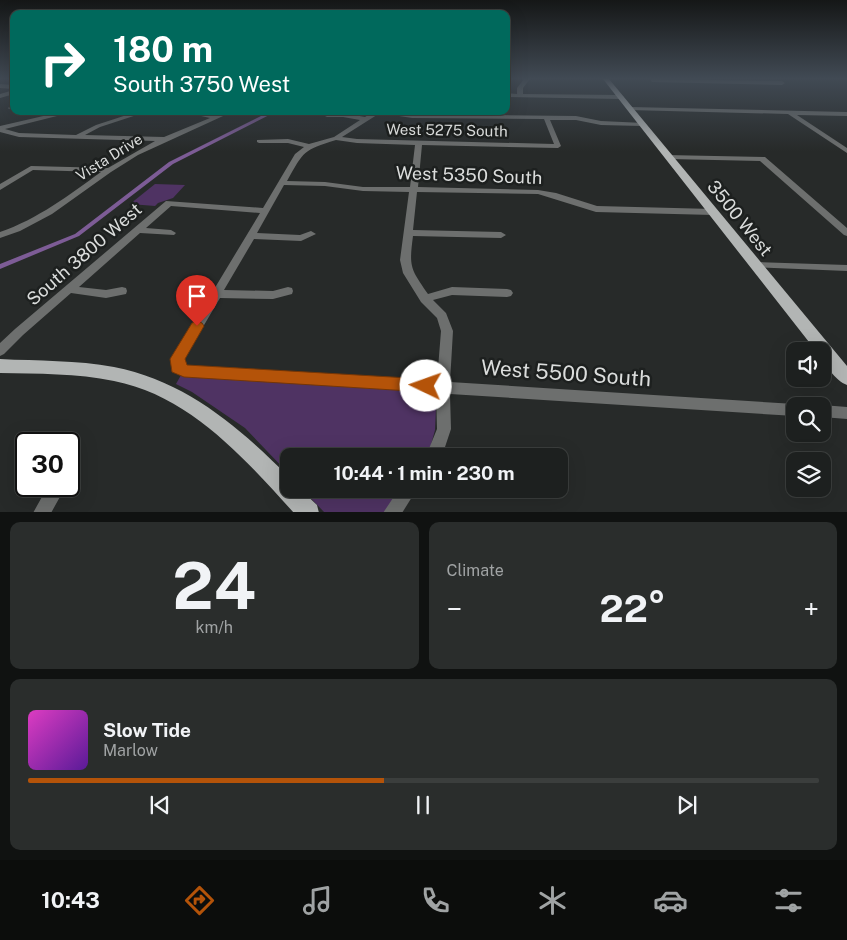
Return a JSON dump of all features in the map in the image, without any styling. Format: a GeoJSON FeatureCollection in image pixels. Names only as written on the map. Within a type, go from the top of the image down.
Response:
{"type":"FeatureCollection","features":[{"type":"Feature","properties":{"kind":"main road","name":"3500 West"},"geometry":{"type":"LineString","coordinates":[[625,103],[847,378]]}},
{"type":"Feature","properties":{"kind":"main road"},"geometry":{"type":"LineString","coordinates":[[0,366],[115,374],[152,384],[188,401],[230,432],[308,512]]}},
{"type":"Feature","properties":{"kind":"street"},"geometry":{"type":"LineString","coordinates":[[631,109],[847,114]]}},
{"type":"Feature","properties":{"kind":"street"},"geometry":{"type":"LineString","coordinates":[[789,113],[847,151]]}},
{"type":"Feature","properties":{"kind":"street"},"geometry":{"type":"LineString","coordinates":[[0,128],[53,115]]}},
{"type":"Feature","properties":{"kind":"street"},"geometry":{"type":"LineString","coordinates":[[76,136],[98,126],[137,115]]}},
{"type":"Feature","properties":{"kind":"street"},"geometry":{"type":"LineString","coordinates":[[206,115],[218,117]]}},
{"type":"Feature","properties":{"kind":"street","name":"Vista Drive"},"geometry":{"type":"LineString","coordinates":[[4,234],[47,214],[109,170],[134,155],[222,115]]}},
{"type":"Feature","properties":{"kind":"street"},"geometry":{"type":"LineString","coordinates":[[327,116],[343,115],[366,119]]}},
{"type":"Feature","properties":{"kind":"street"},"geometry":{"type":"LineString","coordinates":[[216,294],[299,154],[309,146],[336,138],[372,115]]}},
{"type":"Feature","properties":{"kind":"street"},"geometry":{"type":"LineString","coordinates":[[405,115],[576,118],[601,123],[642,124]]}},
{"type":"Feature","properties":{"kind":"street","name":"West 5275 South"},"geometry":{"type":"LineString","coordinates":[[336,138],[357,141],[558,146],[546,118]]}},
{"type":"Feature","properties":{"kind":"street"},"geometry":{"type":"LineString","coordinates":[[0,128],[10,134],[168,139]]}},
{"type":"Feature","properties":{"kind":"street"},"geometry":{"type":"LineString","coordinates":[[259,141],[288,141],[309,146]]}},
{"type":"Feature","properties":{"kind":"street"},"geometry":{"type":"LineString","coordinates":[[419,143],[405,260],[408,273],[425,299],[442,316],[448,331],[443,386],[444,429],[437,448]]}},
{"type":"Feature","properties":{"kind":"street"},"geometry":{"type":"LineString","coordinates":[[669,157],[764,158],[847,233]]}},
{"type":"Feature","properties":{"kind":"street"},"geometry":{"type":"LineString","coordinates":[[0,188],[31,168],[109,170]]}},
{"type":"Feature","properties":{"kind":"street","name":"West 5350 South"},"geometry":{"type":"LineString","coordinates":[[282,183],[325,184],[362,188],[538,192],[596,209],[713,212]]}},
{"type":"Feature","properties":{"kind":"street","name":"South 3800 West"},"geometry":{"type":"LineString","coordinates":[[0,352],[69,289],[169,203],[266,211]]}},
{"type":"Feature","properties":{"kind":"street"},"geometry":{"type":"LineString","coordinates":[[138,230],[171,233]]}},
{"type":"Feature","properties":{"kind":"street"},"geometry":{"type":"LineString","coordinates":[[408,233],[500,235]]}},
{"type":"Feature","properties":{"kind":"street"},"geometry":{"type":"LineString","coordinates":[[251,236],[301,238],[311,234]]}},
{"type":"Feature","properties":{"kind":"street"},"geometry":{"type":"LineString","coordinates":[[756,265],[847,268]]}},
{"type":"Feature","properties":{"kind":"street"},"geometry":{"type":"LineString","coordinates":[[69,289],[106,294],[122,291]]}},
{"type":"Feature","properties":{"kind":"street"},"geometry":{"type":"LineString","coordinates":[[216,294],[273,295],[288,291]]}},
{"type":"Feature","properties":{"kind":"street"},"geometry":{"type":"LineString","coordinates":[[425,299],[452,291],[507,294]]}},
{"type":"Feature","properties":{"kind":"street","name":"West 5500 South"},"geometry":{"type":"LineString","coordinates":[[216,294],[178,359],[178,367],[184,371],[443,386],[786,409]]}},
{"type":"Feature","properties":{"kind":"street"},"geometry":{"type":"LineString","coordinates":[[831,411],[847,412]]}},
{"type":"Feature","properties":{"kind":"street"},"geometry":{"type":"LineString","coordinates":[[41,512],[51,497]]}},
{"type":"Feature","properties":{"kind":"street"},"geometry":{"type":"LineString","coordinates":[[391,512],[402,498]]}},
{"type":"Feature","properties":{"kind":"shaded area"},"geometry":{"type":"Polygon","coordinates":[[[155,184],[185,185],[173,198],[158,203],[155,206],[130,204],[155,184]]]}},
{"type":"Feature","properties":{"kind":"shaded area"},"geometry":{"type":"Polygon","coordinates":[[[181,375],[437,387],[435,430],[430,448],[280,448],[280,465],[245,428],[192,392],[176,384],[181,375]]]}},
{"type":"Feature","properties":{"kind":"shaded area"},"geometry":{"type":"Polygon","coordinates":[[[311,498],[398,498],[386,512],[324,512],[311,498]]]}},
{"type":"Feature","properties":{"kind":"waterway"},"geometry":{"type":"LineString","coordinates":[[0,267],[77,235],[171,163],[267,115]]}},
{"type":"Feature","properties":{"kind":"route"},"geometry":{"type":"LineString","coordinates":[[197,326],[178,359],[178,367],[184,371],[426,386]]}}]}
